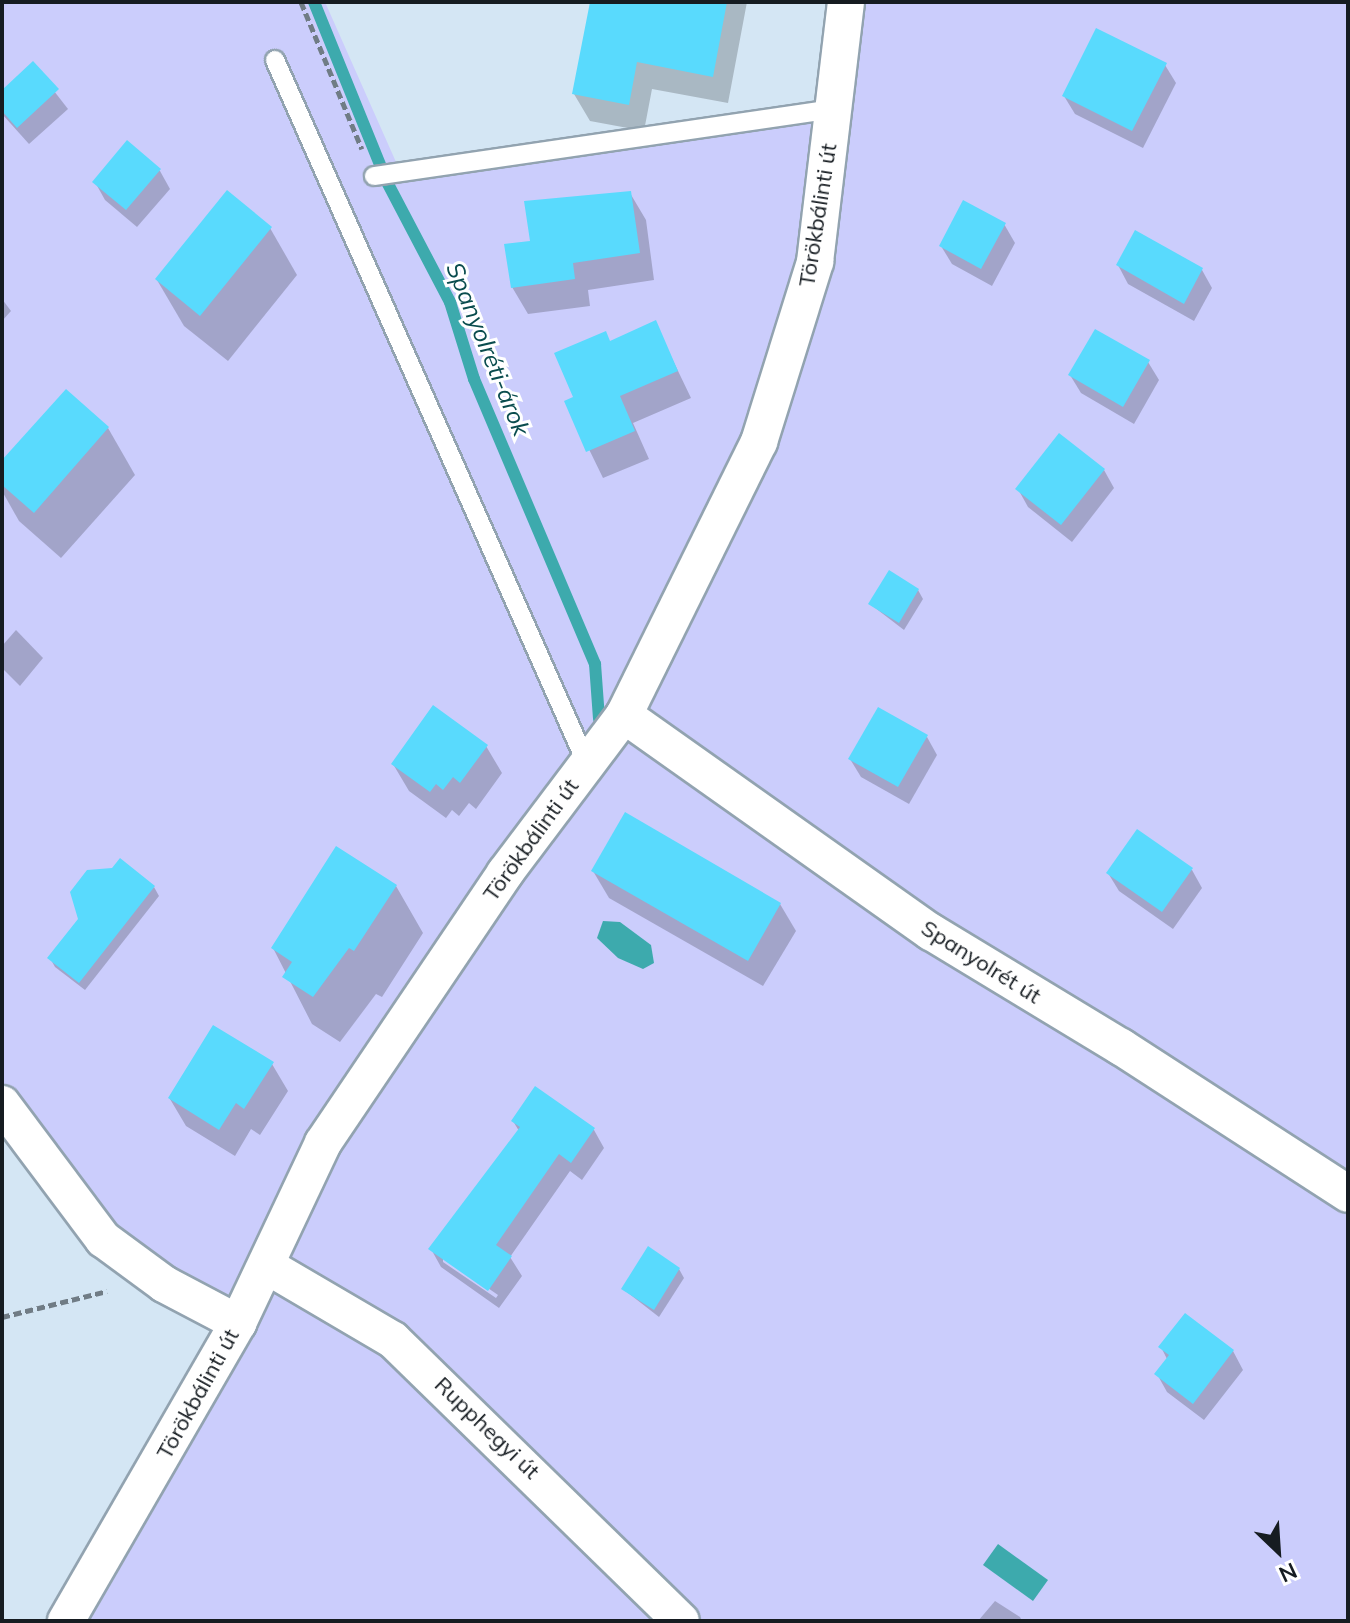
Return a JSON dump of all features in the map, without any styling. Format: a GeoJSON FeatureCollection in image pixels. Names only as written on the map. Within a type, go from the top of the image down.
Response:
{"type":"FeatureCollection","features":[{"type":"Feature","properties":{"kind":"street","name":"Törökbálinti út"},"geometry":{"type":"LineString","coordinates":[[66,1621],[238,1323],[323,1143],[505,873],[624,715],[759,442],[789,356],[815,262],[846,2]]}},
{"type":"Feature","properties":{"kind":"street","name":"Spanyolrét út"},"geometry":{"type":"LineString","coordinates":[[624,715],[931,932],[1121,1047],[1348,1194]]}},
{"type":"Feature","properties":{"kind":"street"},"geometry":{"type":"LineString","coordinates":[[2,1104],[103,1239],[164,1284],[238,1323]]}},
{"type":"Feature","properties":{"kind":"street","name":"Rupphegyi út"},"geometry":{"type":"LineString","coordinates":[[267,1266],[393,1340],[681,1621]]}},
{"type":"Feature","properties":{"kind":"lane"},"geometry":{"type":"LineString","coordinates":[[275,60],[587,764]]}},
{"type":"Feature","properties":{"kind":"lane"},"geometry":{"type":"LineString","coordinates":[[374,176],[833,109]]}},
{"type":"Feature","properties":{"kind":"path"},"geometry":{"type":"LineString","coordinates":[[301,2],[374,176]]}},
{"type":"Feature","properties":{"kind":"path"},"geometry":{"type":"LineString","coordinates":[[2,1317],[71,1296],[164,1284]]}},
{"type":"Feature","properties":{"kind":"shaded area"},"geometry":{"type":"Polygon","coordinates":[[[2,2],[325,2],[396,162],[810,106],[817,103],[834,2],[1348,2],[1348,1621],[66,1621],[237,1323],[164,1284],[2,1104],[2,2]]]}},
{"type":"Feature","properties":{"kind":"shaded area"},"geometry":{"type":"Polygon","coordinates":[[[603,921],[620,922],[651,945],[654,963],[643,969],[618,958],[597,938],[603,921]]]}},
{"type":"Feature","properties":{"kind":"shaded area"},"geometry":{"type":"Polygon","coordinates":[[[998,1544],[1048,1580],[1033,1601],[983,1565],[998,1544]]]}},
{"type":"Feature","properties":{"kind":"building"},"geometry":{"type":"Polygon","coordinates":[[[590,2],[727,2],[713,77],[637,62],[629,105],[572,94],[590,2]]]}},
{"type":"Feature","properties":{"kind":"building"},"geometry":{"type":"Polygon","coordinates":[[[1096,28],[1167,63],[1132,131],[1062,96],[1096,28]]]}},
{"type":"Feature","properties":{"kind":"building"},"geometry":{"type":"Polygon","coordinates":[[[33,61],[59,89],[17,128],[2,111],[2,90],[33,61]]]}},
{"type":"Feature","properties":{"kind":"building"},"geometry":{"type":"Polygon","coordinates":[[[127,140],[161,169],[126,210],[92,182],[127,140]]]}},
{"type":"Feature","properties":{"kind":"building"},"geometry":{"type":"Polygon","coordinates":[[[227,190],[272,227],[200,316],[155,279],[227,190]]]}},
{"type":"Feature","properties":{"kind":"building"},"geometry":{"type":"Polygon","coordinates":[[[631,191],[640,253],[573,263],[575,279],[511,288],[504,244],[530,241],[524,201],[631,191]]]}},
{"type":"Feature","properties":{"kind":"building"},"geometry":{"type":"Polygon","coordinates":[[[963,200],[1006,223],[981,269],[939,246],[963,200]]]}},
{"type":"Feature","properties":{"kind":"building"},"geometry":{"type":"Polygon","coordinates":[[[1135,230],[1203,268],[1184,304],[1116,265],[1135,230]]]}},
{"type":"Feature","properties":{"kind":"building"},"geometry":{"type":"Polygon","coordinates":[[[656,320],[678,371],[620,396],[635,431],[586,452],[564,401],[573,397],[554,353],[606,331],[610,341],[656,320]]]}},
{"type":"Feature","properties":{"kind":"building"},"geometry":{"type":"Polygon","coordinates":[[[1095,329],[1150,360],[1123,407],[1068,375],[1095,329]]]}},
{"type":"Feature","properties":{"kind":"building"},"geometry":{"type":"Polygon","coordinates":[[[66,389],[109,427],[34,513],[2,485],[2,460],[66,389]]]}},
{"type":"Feature","properties":{"kind":"building"},"geometry":{"type":"Polygon","coordinates":[[[1059,433],[1105,469],[1061,525],[1015,489],[1059,433]]]}},
{"type":"Feature","properties":{"kind":"building"},"geometry":{"type":"Polygon","coordinates":[[[889,570],[919,589],[899,623],[868,604],[889,570]]]}},
{"type":"Feature","properties":{"kind":"building"},"geometry":{"type":"Polygon","coordinates":[[[433,705],[488,745],[460,783],[453,777],[443,790],[436,784],[430,792],[391,764],[433,705]]]}},
{"type":"Feature","properties":{"kind":"building"},"geometry":{"type":"Polygon","coordinates":[[[878,707],[928,735],[898,787],[848,759],[878,707]]]}},
{"type":"Feature","properties":{"kind":"building"},"geometry":{"type":"Polygon","coordinates":[[[625,812],[781,903],[748,961],[591,871],[625,812]]]}},
{"type":"Feature","properties":{"kind":"building"},"geometry":{"type":"Polygon","coordinates":[[[1137,829],[1193,868],[1162,912],[1106,873],[1137,829]]]}},
{"type":"Feature","properties":{"kind":"building"},"geometry":{"type":"Polygon","coordinates":[[[336,846],[397,885],[354,951],[349,948],[313,997],[282,977],[292,962],[271,948],[336,846]]]}},
{"type":"Feature","properties":{"kind":"building"},"geometry":{"type":"Polygon","coordinates":[[[120,858],[155,886],[79,983],[47,958],[78,919],[70,892],[87,870],[112,868],[120,858]]]}},
{"type":"Feature","properties":{"kind":"building"},"geometry":{"type":"Polygon","coordinates":[[[213,1025],[274,1062],[244,1109],[236,1103],[219,1130],[168,1098],[213,1025]]]}},
{"type":"Feature","properties":{"kind":"building"},"geometry":{"type":"Polygon","coordinates":[[[535,1086],[595,1128],[571,1163],[559,1154],[496,1245],[512,1256],[488,1291],[428,1249],[520,1127],[511,1121],[535,1086]]]}},
{"type":"Feature","properties":{"kind":"building"},"geometry":{"type":"Polygon","coordinates":[[[648,1246],[680,1268],[654,1310],[621,1289],[648,1246]]]}},
{"type":"Feature","properties":{"kind":"building"},"geometry":{"type":"Polygon","coordinates":[[[1185,1313],[1234,1350],[1193,1404],[1154,1374],[1169,1355],[1158,1347],[1185,1313]]]}},
{"type":"Feature","properties":{"kind":"waterway","name":"Spanyolréti-árok"},"geometry":{"type":"LineString","coordinates":[[314,2],[387,182],[450,302],[474,379],[595,664],[599,719]]}}]}
